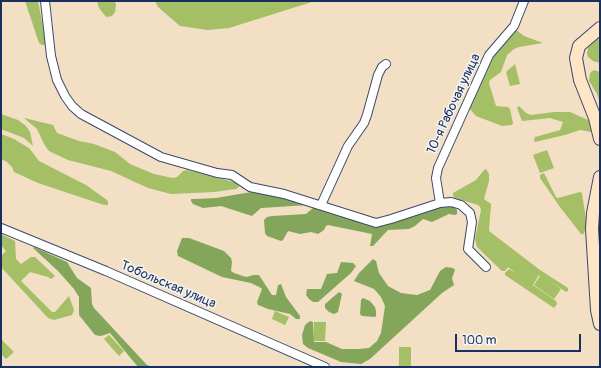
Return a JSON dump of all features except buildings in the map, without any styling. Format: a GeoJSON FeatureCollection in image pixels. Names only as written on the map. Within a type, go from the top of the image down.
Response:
{"type":"FeatureCollection","features":[{"type":"Feature","properties":{"kind":"main road"},"geometry":{"type":"LineString","coordinates":[[600,28],[579,46],[576,58],[580,80],[595,118],[600,139]]}},
{"type":"Feature","properties":{"kind":"main road"},"geometry":{"type":"LineString","coordinates":[[600,177],[593,213],[592,229],[597,310],[600,324]]}},
{"type":"Feature","properties":{"kind":"street"},"geometry":{"type":"LineString","coordinates":[[45,1],[52,56],[57,80],[64,96],[81,114],[161,157],[217,173],[232,175],[250,187],[284,194],[376,223],[440,203],[451,202],[461,204],[470,213],[472,222],[468,249],[486,266]]}},
{"type":"Feature","properties":{"kind":"street","name":"10-я Рабочая улица"},"geometry":{"type":"LineString","coordinates":[[440,203],[436,178],[438,168],[489,55],[514,26],[524,1]]}},
{"type":"Feature","properties":{"kind":"street"},"geometry":{"type":"LineString","coordinates":[[321,205],[346,151],[366,119],[378,75],[382,67],[386,64]]}},
{"type":"Feature","properties":{"kind":"street","name":"Тобольская улица"},"geometry":{"type":"LineString","coordinates":[[1,228],[102,270],[325,367]]}},
{"type":"Feature","properties":{"kind":"green space"},"geometry":{"type":"Polygon","coordinates":[[[25,1],[38,1],[45,45],[39,43],[25,1]]]}},
{"type":"Feature","properties":{"kind":"green space"},"geometry":{"type":"Polygon","coordinates":[[[97,1],[115,1],[115,12],[112,16],[106,17],[99,8],[97,1]]]}},
{"type":"Feature","properties":{"kind":"green space"},"geometry":{"type":"Polygon","coordinates":[[[155,1],[315,1],[229,28],[208,30],[180,26],[158,7],[155,1]]]}},
{"type":"Feature","properties":{"kind":"green space"},"geometry":{"type":"Polygon","coordinates":[[[515,29],[524,36],[543,43],[514,49],[507,55],[501,72],[490,80],[489,83],[496,106],[508,107],[510,109],[513,123],[512,125],[502,126],[476,116],[470,109],[469,105],[491,58],[515,29]]]}},
{"type":"Feature","properties":{"kind":"green space"},"geometry":{"type":"Polygon","coordinates":[[[600,37],[600,63],[593,61],[588,57],[587,53],[588,48],[594,40],[600,37]]]}},
{"type":"Feature","properties":{"kind":"green space"},"geometry":{"type":"Polygon","coordinates":[[[515,64],[520,84],[510,86],[506,72],[515,64]]]}},
{"type":"Feature","properties":{"kind":"green space"},"geometry":{"type":"Polygon","coordinates":[[[594,70],[600,72],[600,102],[589,81],[590,73],[594,70]]]}},
{"type":"Feature","properties":{"kind":"green space"},"geometry":{"type":"Polygon","coordinates":[[[519,106],[526,113],[531,115],[554,112],[570,112],[588,120],[594,130],[591,132],[580,130],[535,142],[535,137],[560,130],[563,122],[550,118],[522,121],[517,108],[519,106]]]}},
{"type":"Feature","properties":{"kind":"green space"},"geometry":{"type":"Polygon","coordinates":[[[1,114],[18,120],[26,126],[30,132],[33,146],[24,138],[1,129],[1,114]]]}},
{"type":"Feature","properties":{"kind":"green space"},"geometry":{"type":"Polygon","coordinates":[[[24,118],[53,125],[57,133],[115,152],[130,164],[154,174],[173,178],[187,170],[238,183],[239,187],[236,189],[214,192],[171,194],[148,188],[111,171],[68,160],[49,151],[37,129],[24,118]]]}},
{"type":"Feature","properties":{"kind":"green space"},"geometry":{"type":"Polygon","coordinates":[[[1,134],[14,139],[29,148],[39,161],[86,185],[107,200],[108,205],[38,183],[14,172],[12,167],[7,162],[1,159],[1,134]]]}},
{"type":"Feature","properties":{"kind":"green space"},"geometry":{"type":"Polygon","coordinates":[[[547,150],[554,168],[540,173],[533,155],[547,150]]]}},
{"type":"Feature","properties":{"kind":"green space"},"geometry":{"type":"Polygon","coordinates":[[[486,169],[489,174],[489,181],[484,199],[491,204],[489,231],[540,270],[568,288],[568,291],[566,292],[541,275],[561,289],[554,299],[534,285],[540,276],[539,275],[533,285],[556,301],[557,304],[554,308],[505,275],[509,269],[517,274],[508,267],[505,271],[502,271],[477,247],[475,239],[481,210],[480,207],[478,205],[455,198],[453,193],[476,180],[486,169]]]}},
{"type":"Feature","properties":{"kind":"green space"},"geometry":{"type":"Polygon","coordinates":[[[544,173],[556,197],[558,198],[580,192],[582,193],[586,220],[584,234],[581,234],[540,178],[540,175],[544,173]]]}},
{"type":"Feature","properties":{"kind":"green space"},"geometry":{"type":"Polygon","coordinates":[[[257,191],[283,196],[308,205],[261,208],[252,216],[221,206],[203,208],[193,204],[191,201],[191,199],[216,198],[257,191]]]}},
{"type":"Feature","properties":{"kind":"green space"},"geometry":{"type":"Polygon","coordinates":[[[441,205],[452,205],[457,210],[457,214],[449,214],[432,222],[423,219],[409,229],[388,230],[373,246],[370,246],[372,234],[328,225],[318,234],[311,232],[300,234],[288,231],[281,241],[267,236],[265,233],[264,220],[267,217],[306,214],[313,208],[375,227],[392,223],[441,205]]]}},
{"type":"Feature","properties":{"kind":"green space"},"geometry":{"type":"Polygon","coordinates":[[[1,234],[15,241],[16,259],[21,264],[31,257],[35,257],[55,276],[51,279],[30,272],[21,281],[52,312],[55,312],[69,296],[74,310],[72,315],[54,320],[48,318],[1,267],[1,256],[6,251],[1,245],[1,234]]]}},
{"type":"Feature","properties":{"kind":"green space"},"geometry":{"type":"Polygon","coordinates":[[[182,238],[189,238],[224,251],[231,258],[231,271],[246,277],[259,275],[272,295],[276,295],[278,285],[281,284],[286,297],[300,316],[300,319],[296,319],[290,314],[258,305],[257,302],[262,289],[261,288],[251,283],[222,277],[178,256],[177,251],[182,238]]]}},
{"type":"Feature","properties":{"kind":"green space"},"geometry":{"type":"Polygon","coordinates":[[[34,247],[67,262],[77,278],[91,288],[92,304],[94,308],[147,365],[152,367],[138,367],[110,333],[101,336],[95,335],[79,315],[79,297],[74,289],[58,271],[33,248],[34,247]]]}},
{"type":"Feature","properties":{"kind":"green space"},"geometry":{"type":"Polygon","coordinates":[[[373,259],[376,261],[379,273],[388,286],[401,293],[417,295],[430,290],[440,271],[446,267],[453,268],[455,270],[452,278],[454,285],[442,293],[370,359],[361,364],[341,362],[308,348],[303,344],[302,335],[305,325],[310,321],[313,322],[314,342],[326,342],[342,349],[359,349],[369,348],[377,341],[381,333],[385,306],[381,297],[374,289],[354,281],[359,273],[373,259]]]}},
{"type":"Feature","properties":{"kind":"green space"},"geometry":{"type":"Polygon","coordinates":[[[341,262],[353,263],[356,266],[351,273],[318,302],[313,302],[309,299],[306,295],[307,289],[321,289],[327,274],[337,273],[341,262]]]}},
{"type":"Feature","properties":{"kind":"green space"},"geometry":{"type":"Polygon","coordinates":[[[339,292],[342,294],[338,312],[334,314],[325,308],[325,304],[339,292]]]}},
{"type":"Feature","properties":{"kind":"green space"},"geometry":{"type":"Polygon","coordinates":[[[363,298],[370,301],[375,307],[375,317],[362,316],[360,314],[361,300],[363,298]]]}},
{"type":"Feature","properties":{"kind":"green space"},"geometry":{"type":"Polygon","coordinates":[[[275,311],[289,317],[285,325],[272,319],[275,311]]]}},
{"type":"Feature","properties":{"kind":"green space"},"geometry":{"type":"Polygon","coordinates":[[[314,322],[326,322],[325,341],[314,341],[314,322]]]}},
{"type":"Feature","properties":{"kind":"green space"},"geometry":{"type":"Polygon","coordinates":[[[109,335],[124,351],[119,356],[104,339],[109,335]]]}},
{"type":"Feature","properties":{"kind":"green space"},"geometry":{"type":"Polygon","coordinates":[[[1,339],[14,352],[6,359],[1,354],[1,339]]]}},
{"type":"Feature","properties":{"kind":"green space"},"geometry":{"type":"Polygon","coordinates":[[[399,347],[411,347],[411,367],[399,367],[399,347]]]}}]}
